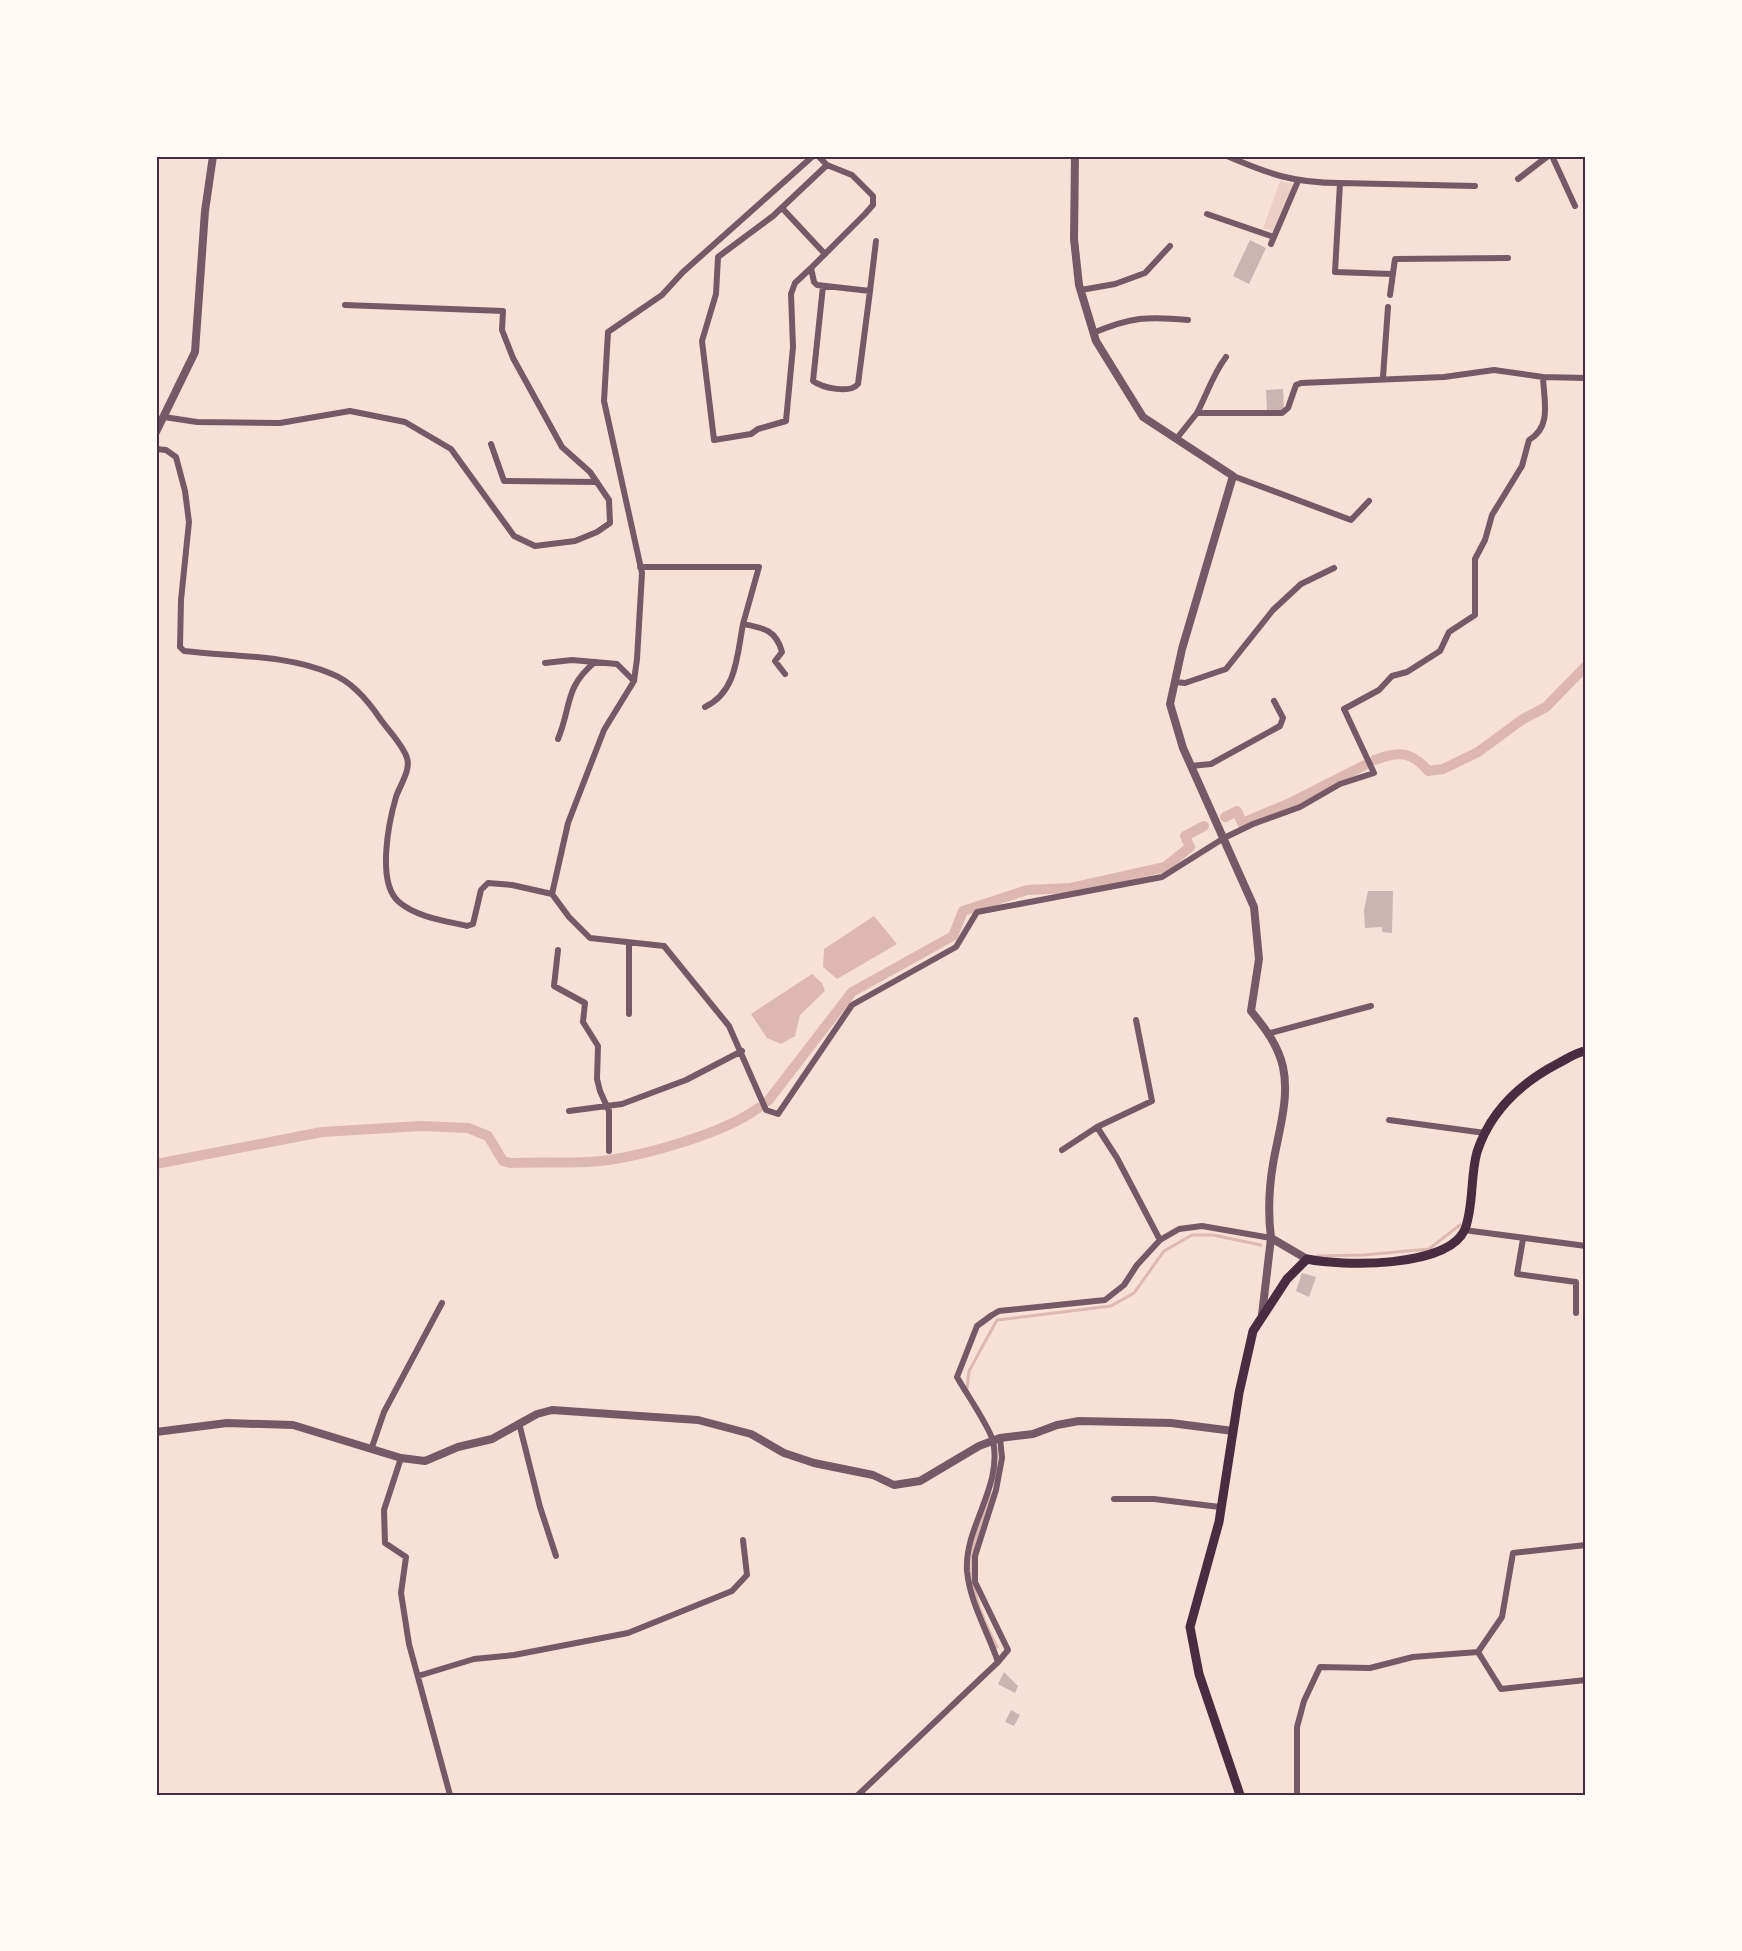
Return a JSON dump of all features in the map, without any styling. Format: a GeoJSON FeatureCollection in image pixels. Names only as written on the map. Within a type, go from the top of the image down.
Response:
{"type":"FeatureCollection","features":[{"type":"Feature","properties":{"kind":"main road"},"geometry":{"type":"LineString","coordinates":[[1240,1795],[1199,1674],[1190,1627],[1219,1522],[1233,1431],[1253,1331],[1287,1279],[1307,1259],[1332,1264],[1398,1261],[1439,1251],[1464,1230],[1477,1154],[1485,1133],[1505,1103],[1538,1074],[1586,1051]]}},
{"type":"Feature","properties":{"kind":"street"},"geometry":{"type":"LineString","coordinates":[[156,432],[195,352],[205,211],[213,156]]}},
{"type":"Feature","properties":{"kind":"street"},"geometry":{"type":"LineString","coordinates":[[552,894],[568,823],[604,730],[634,681],[640,567],[604,401],[608,332],[662,295],[683,272],[813,156]]}},
{"type":"Feature","properties":{"kind":"street"},"geometry":{"type":"LineString","coordinates":[[818,156],[827,165],[847,171],[873,196],[873,205],[795,283],[791,294],[793,347],[786,420],[758,429],[751,434],[714,440],[702,341],[716,294],[718,257],[782,208],[827,165]]}},
{"type":"Feature","properties":{"kind":"street"},"geometry":{"type":"LineString","coordinates":[[1075,156],[1074,239],[1081,290],[1094,333],[1143,417],[1233,476],[1351,520],[1369,501]]}},
{"type":"Feature","properties":{"kind":"street"},"geometry":{"type":"LineString","coordinates":[[1227,156],[1272,176],[1298,182],[1475,186]]}},
{"type":"Feature","properties":{"kind":"street"},"geometry":{"type":"LineString","coordinates":[[1518,179],[1550,156],[1575,206]]}},
{"type":"Feature","properties":{"kind":"street"},"geometry":{"type":"LineString","coordinates":[[1207,214],[1272,241],[1298,182]]}},
{"type":"Feature","properties":{"kind":"street"},"geometry":{"type":"LineString","coordinates":[[1340,183],[1335,272],[1392,274]]}},
{"type":"Feature","properties":{"kind":"street"},"geometry":{"type":"LineString","coordinates":[[782,208],[825,254]]}},
{"type":"Feature","properties":{"kind":"street"},"geometry":{"type":"LineString","coordinates":[[824,286],[813,381],[820,386],[850,389],[858,384],[876,241]]}},
{"type":"Feature","properties":{"kind":"street"},"geometry":{"type":"LineString","coordinates":[[1081,290],[1115,284],[1145,273],[1170,246]]}},
{"type":"Feature","properties":{"kind":"street"},"geometry":{"type":"LineString","coordinates":[[1390,295],[1395,259],[1508,258]]}},
{"type":"Feature","properties":{"kind":"street"},"geometry":{"type":"LineString","coordinates":[[811,268],[813,282],[824,286],[870,291]]}},
{"type":"Feature","properties":{"kind":"street"},"geometry":{"type":"LineString","coordinates":[[164,417],[197,422],[280,423],[350,411],[405,422],[452,449],[514,536],[535,546],[575,541],[597,532],[610,523],[609,500],[590,472],[562,447],[534,398],[502,330],[502,311],[345,305]]}},
{"type":"Feature","properties":{"kind":"street"},"geometry":{"type":"LineString","coordinates":[[1383,377],[1388,307]]}},
{"type":"Feature","properties":{"kind":"street"},"geometry":{"type":"LineString","coordinates":[[1094,333],[1117,322],[1148,316],[1188,320]]}},
{"type":"Feature","properties":{"kind":"street"},"geometry":{"type":"LineString","coordinates":[[1177,438],[1197,413],[1214,374],[1226,357]]}},
{"type":"Feature","properties":{"kind":"street"},"geometry":{"type":"LineString","coordinates":[[1197,413],[1282,413],[1288,408],[1296,385],[1301,383],[1383,377],[1444,376],[1494,370],[1543,377],[1586,378]]}},
{"type":"Feature","properties":{"kind":"street"},"geometry":{"type":"LineString","coordinates":[[156,449],[166,450],[176,457],[189,508],[180,647],[184,651],[283,660],[330,673],[368,701],[406,756],[407,768],[397,795],[387,842],[389,884],[398,902],[423,914],[467,926],[473,924],[482,888],[489,883],[512,885],[552,894],[569,917],[590,938],[664,946],[729,1026],[742,1051],[766,1110],[778,1114],[852,1005],[956,947],[976,912],[1162,877],[1222,834],[1300,807],[1340,784],[1374,773],[1344,708],[1379,690],[1392,676],[1407,672],[1440,651],[1449,632],[1475,615],[1475,559],[1485,540],[1492,515],[1522,466],[1529,440],[1541,434],[1544,424],[1543,377]]}},
{"type":"Feature","properties":{"kind":"street"},"geometry":{"type":"LineString","coordinates":[[491,444],[504,481],[597,482]]}},
{"type":"Feature","properties":{"kind":"street"},"geometry":{"type":"LineString","coordinates":[[1233,476],[1170,704],[1183,748],[1254,907],[1259,959],[1251,1011],[1270,1033],[1283,1068],[1284,1101],[1272,1168],[1269,1221],[1271,1238],[1262,1315]]}},
{"type":"Feature","properties":{"kind":"street"},"geometry":{"type":"LineString","coordinates":[[640,567],[759,567],[729,686],[719,701],[705,707]]}},
{"type":"Feature","properties":{"kind":"street"},"geometry":{"type":"LineString","coordinates":[[1175,682],[1185,683],[1226,669],[1273,610],[1301,584],[1334,568]]}},
{"type":"Feature","properties":{"kind":"street"},"geometry":{"type":"LineString","coordinates":[[743,624],[768,629],[778,639],[782,652],[776,661],[785,674]]}},
{"type":"Feature","properties":{"kind":"street"},"geometry":{"type":"LineString","coordinates":[[545,663],[572,660],[617,664],[634,681]]}},
{"type":"Feature","properties":{"kind":"street"},"geometry":{"type":"LineString","coordinates":[[558,739],[567,716],[569,693],[579,676],[595,662]]}},
{"type":"Feature","properties":{"kind":"street"},"geometry":{"type":"LineString","coordinates":[[1191,766],[1211,764],[1281,726],[1283,718],[1274,701]]}},
{"type":"Feature","properties":{"kind":"street"},"geometry":{"type":"LineString","coordinates":[[629,943],[629,1014]]}},
{"type":"Feature","properties":{"kind":"street"},"geometry":{"type":"LineString","coordinates":[[558,950],[554,986],[585,1003],[583,1022],[598,1046],[597,1079],[605,1106],[609,1111],[609,1151]]}},
{"type":"Feature","properties":{"kind":"street"},"geometry":{"type":"LineString","coordinates":[[1270,1033],[1371,1006]]}},
{"type":"Feature","properties":{"kind":"street"},"geometry":{"type":"LineString","coordinates":[[1062,1150],[1097,1127],[1152,1101],[1136,1020]]}},
{"type":"Feature","properties":{"kind":"street"},"geometry":{"type":"LineString","coordinates":[[569,1111],[622,1104],[686,1080],[742,1051]]}},
{"type":"Feature","properties":{"kind":"street"},"geometry":{"type":"LineString","coordinates":[[1389,1120],[1485,1133]]}},
{"type":"Feature","properties":{"kind":"street"},"geometry":{"type":"LineString","coordinates":[[1097,1127],[1118,1158],[1160,1240]]}},
{"type":"Feature","properties":{"kind":"street"},"geometry":{"type":"LineString","coordinates":[[858,1795],[1008,1650],[975,1582],[975,1556],[996,1490],[1002,1458],[997,1439],[957,1377],[978,1326],[999,1311],[1105,1300],[1124,1285],[1137,1265],[1160,1240],[1179,1229],[1192,1226],[1271,1238],[1307,1259]]}},
{"type":"Feature","properties":{"kind":"street"},"geometry":{"type":"LineString","coordinates":[[1464,1230],[1586,1246]]}},
{"type":"Feature","properties":{"kind":"street"},"geometry":{"type":"LineString","coordinates":[[1523,1239],[1517,1274],[1576,1282],[1576,1313]]}},
{"type":"Feature","properties":{"kind":"street"},"geometry":{"type":"LineString","coordinates":[[372,1447],[384,1412],[442,1303]]}},
{"type":"Feature","properties":{"kind":"street"},"geometry":{"type":"LineString","coordinates":[[156,1432],[227,1423],[276,1423],[293,1425],[372,1447],[401,1458],[425,1461],[458,1447],[492,1440],[537,1414],[552,1410],[698,1420],[751,1434],[784,1453],[814,1463],[873,1475],[894,1485],[920,1481],[997,1439],[1033,1434],[1057,1425],[1079,1421],[1171,1423],[1233,1431]]}},
{"type":"Feature","properties":{"kind":"street"},"geometry":{"type":"LineString","coordinates":[[519,1423],[540,1507],[556,1556]]}},
{"type":"Feature","properties":{"kind":"street"},"geometry":{"type":"LineString","coordinates":[[997,1439],[989,1490],[970,1548],[967,1570],[976,1606],[998,1662]]}},
{"type":"Feature","properties":{"kind":"street"},"geometry":{"type":"LineString","coordinates":[[401,1458],[384,1510],[385,1544],[406,1557],[401,1593],[409,1644],[450,1795]]}},
{"type":"Feature","properties":{"kind":"street"},"geometry":{"type":"LineString","coordinates":[[1114,1500],[1162,1499],[1220,1507]]}},
{"type":"Feature","properties":{"kind":"street"},"geometry":{"type":"LineString","coordinates":[[418,1676],[474,1659],[514,1655],[628,1633],[732,1592],[747,1575],[743,1540]]}},
{"type":"Feature","properties":{"kind":"street"},"geometry":{"type":"LineString","coordinates":[[1478,1652],[1502,1617],[1513,1553],[1586,1545]]}},
{"type":"Feature","properties":{"kind":"street"},"geometry":{"type":"LineString","coordinates":[[1478,1652],[1501,1689],[1586,1680]]}},
{"type":"Feature","properties":{"kind":"street"},"geometry":{"type":"LineString","coordinates":[[1297,1795],[1297,1726],[1304,1701],[1320,1667],[1370,1668],[1413,1657],[1478,1652]]}},
{"type":"Feature","properties":{"kind":"shaded area"},"geometry":{"type":"Polygon","coordinates":[[[1280,181],[1293,184],[1275,232],[1263,228],[1280,181]]]}},
{"type":"Feature","properties":{"kind":"shaded area"},"geometry":{"type":"Polygon","coordinates":[[[874,916],[897,944],[837,979],[823,967],[824,949],[874,916]]]}},
{"type":"Feature","properties":{"kind":"shaded area"},"geometry":{"type":"Polygon","coordinates":[[[812,974],[822,983],[825,991],[800,1015],[795,1036],[781,1044],[767,1038],[751,1014],[812,974]]]}},
{"type":"Feature","properties":{"kind":"building"},"geometry":{"type":"Polygon","coordinates":[[[1250,240],[1266,248],[1249,284],[1233,276],[1250,240]]]}},
{"type":"Feature","properties":{"kind":"building"},"geometry":{"type":"Polygon","coordinates":[[[1283,389],[1284,410],[1267,410],[1266,390],[1283,389]]]}},
{"type":"Feature","properties":{"kind":"building"},"geometry":{"type":"Polygon","coordinates":[[[1368,891],[1393,891],[1392,933],[1382,932],[1382,927],[1365,928],[1364,910],[1368,891]]]}},
{"type":"Feature","properties":{"kind":"building"},"geometry":{"type":"Polygon","coordinates":[[[1302,1273],[1316,1277],[1309,1297],[1296,1291],[1302,1273]]]}},
{"type":"Feature","properties":{"kind":"building"},"geometry":{"type":"Polygon","coordinates":[[[1004,1672],[1018,1686],[1015,1693],[998,1684],[1004,1672]]]}},
{"type":"Feature","properties":{"kind":"building"},"geometry":{"type":"Polygon","coordinates":[[[1011,1710],[1020,1715],[1014,1726],[1005,1722],[1011,1710]]]}},
{"type":"Feature","properties":{"kind":"waterway"},"geometry":{"type":"LineString","coordinates":[[1375,760],[1398,754],[1410,756],[1428,771],[1443,769],[1478,752],[1523,719],[1546,707],[1586,666]]}},
{"type":"Feature","properties":{"kind":"waterway"},"geometry":{"type":"LineString","coordinates":[[1225,817],[1237,811],[1242,823],[1290,803],[1365,765]]}},
{"type":"Feature","properties":{"kind":"waterway"},"geometry":{"type":"LineString","coordinates":[[768,1101],[852,992],[953,936],[963,911],[1027,890],[1071,888],[1165,867],[1190,847],[1185,836],[1204,826]]}},
{"type":"Feature","properties":{"kind":"waterway"},"geometry":{"type":"LineString","coordinates":[[156,1164],[322,1132],[421,1126],[468,1128],[488,1136],[503,1161],[510,1163],[588,1162],[628,1156],[677,1144],[723,1127],[758,1108]]}},
{"type":"Feature","properties":{"kind":"waterway"},"geometry":{"type":"LineString","coordinates":[[1317,1256],[1364,1255],[1429,1249],[1460,1225]]}},
{"type":"Feature","properties":{"kind":"waterway"},"geometry":{"type":"LineString","coordinates":[[967,1389],[969,1371],[997,1320],[1111,1306],[1134,1293],[1164,1251],[1192,1235],[1213,1235],[1261,1245]]}},
{"type":"Feature","properties":{"kind":"waterway"},"geometry":{"type":"LineString","coordinates":[[990,1493],[974,1546],[972,1572],[981,1611],[997,1647]]}}]}
